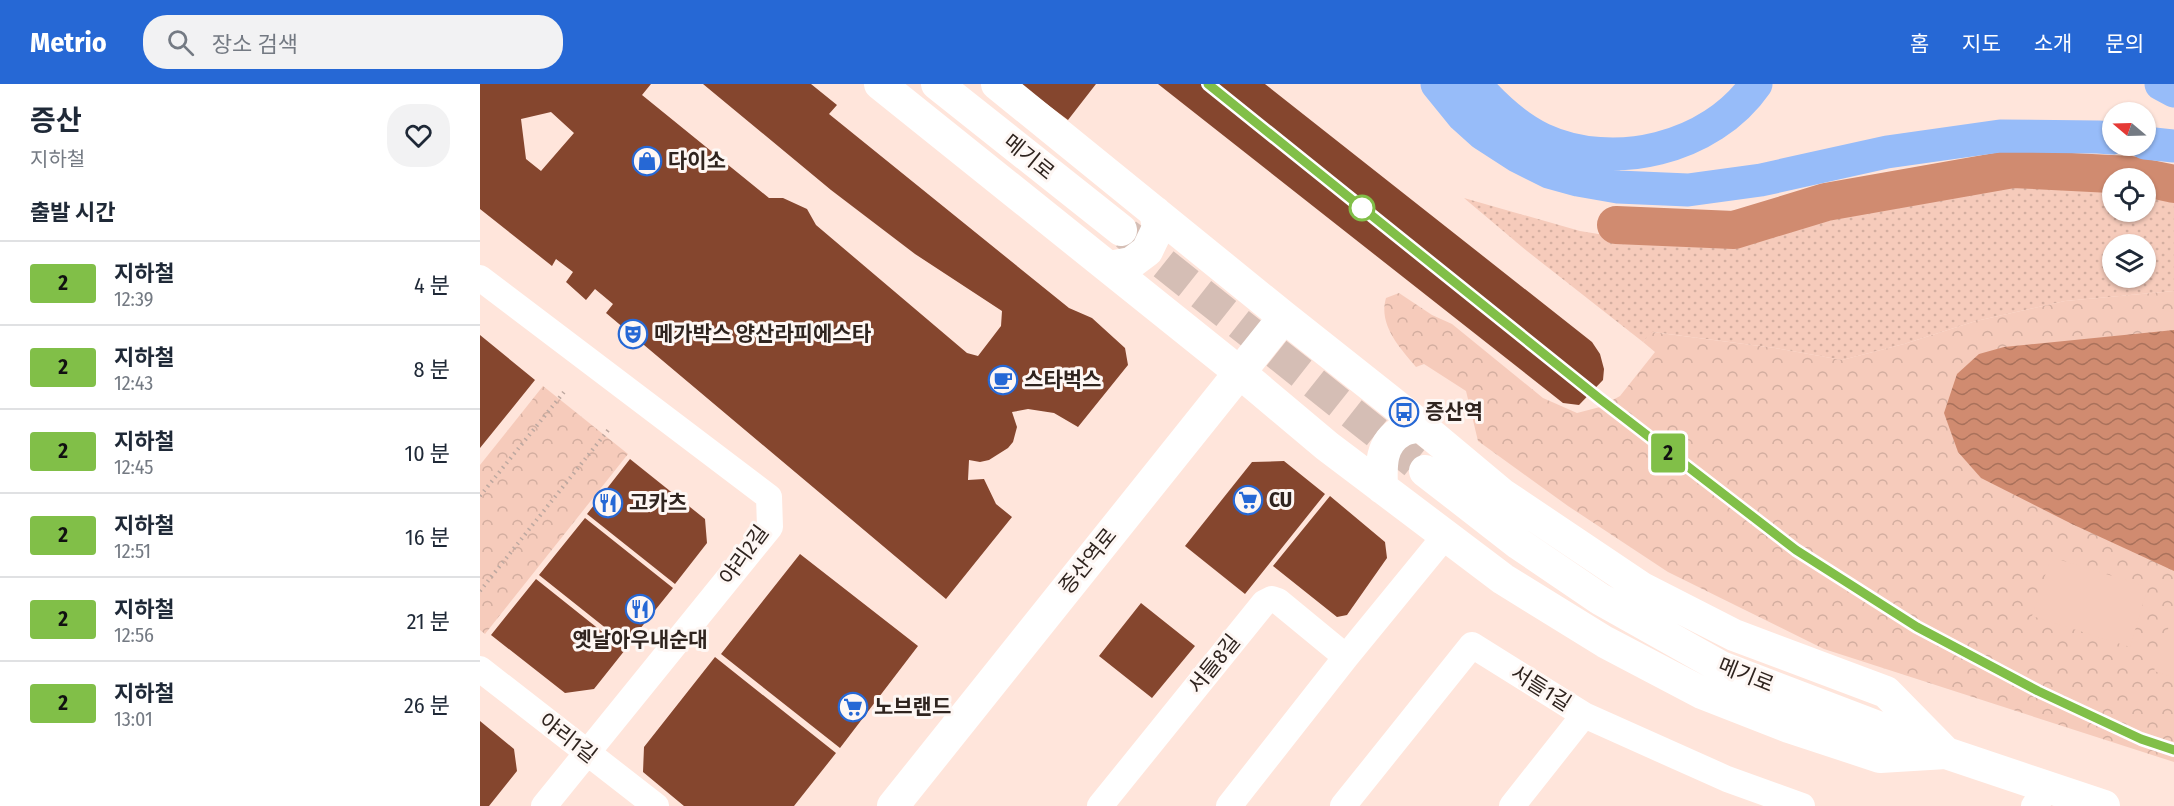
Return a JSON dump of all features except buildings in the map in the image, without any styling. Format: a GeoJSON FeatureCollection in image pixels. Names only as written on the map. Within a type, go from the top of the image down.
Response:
{"type":"FeatureCollection","features":[{"type":"Feature","properties":{"kind":"highway"},"geometry":{"type":"LineString","coordinates":[[1437,84],[1463,116],[1483,134],[1517,156],[1549,172],[1618,188],[1688,190],[1761,180],[1887,152],[2000,136],[2102,137]]}},
{"type":"Feature","properties":{"kind":"highway"},"geometry":{"type":"LineString","coordinates":[[1474,84],[1494,107],[1542,139],[1573,149],[1596,153],[1636,152],[1674,144],[1701,134],[1722,120],[1747,98],[1756,84]]}},
{"type":"Feature","properties":{"kind":"highway"},"geometry":{"type":"LineString","coordinates":[[2161,84],[2174,91]]}},
{"type":"Feature","properties":{"kind":"highway"},"geometry":{"type":"LineString","coordinates":[[2156,144],[2174,146]]}},
{"type":"Feature","properties":{"kind":"street"},"geometry":{"type":"LineString","coordinates":[[880,84],[1239,372],[1327,446],[1503,579],[1585,630],[1702,693],[1789,727],[1880,757],[1946,753]]}},
{"type":"Feature","properties":{"kind":"street","name":"메기로"},"geometry":{"type":"LineString","coordinates":[[937,84],[1120,230]]}},
{"type":"Feature","properties":{"kind":"street"},"geometry":{"type":"LineString","coordinates":[[997,84],[1502,494],[1642,588],[1734,635],[1886,692],[1946,753]]}},
{"type":"Feature","properties":{"kind":"street"},"geometry":{"type":"LineString","coordinates":[[1108,267],[1131,263],[1147,251],[1158,228],[1155,212]]}},
{"type":"Feature","properties":{"kind":"street","name":"야리2길"},"geometry":{"type":"LineString","coordinates":[[480,278],[769,497],[770,527],[544,806]]}},
{"type":"Feature","properties":{"kind":"street","name":"증산역로"},"geometry":{"type":"LineString","coordinates":[[893,806],[1284,317]]}},
{"type":"Feature","properties":{"kind":"street"},"geometry":{"type":"LineString","coordinates":[[1382,488],[1381,466],[1385,447],[1402,430],[1421,426]]}},
{"type":"Feature","properties":{"kind":"street","name":"메기로"},"geometry":{"type":"LineString","coordinates":[[1425,471],[1519,544],[1600,599],[1721,667],[1946,753],[2041,797],[2104,806]]}},
{"type":"Feature","properties":{"kind":"street"},"geometry":{"type":"LineString","coordinates":[[1229,806],[1445,536]]}},
{"type":"Feature","properties":{"kind":"street","name":"서들8길"},"geometry":{"type":"LineString","coordinates":[[1100,806],[1264,603],[1272,599],[1278,601],[1346,657]]}},
{"type":"Feature","properties":{"kind":"street","name":"서들1길"},"geometry":{"type":"LineString","coordinates":[[1343,806],[1472,645],[1584,715],[1727,779],[1802,806]]}},
{"type":"Feature","properties":{"kind":"street","name":"야리1길"},"geometry":{"type":"LineString","coordinates":[[480,669],[656,806]]}},
{"type":"Feature","properties":{"kind":"street"},"geometry":{"type":"LineString","coordinates":[[1512,806],[1584,715]]}},
{"type":"Feature","properties":{"kind":"path"},"geometry":{"type":"LineString","coordinates":[[480,496],[564,392]]}},
{"type":"Feature","properties":{"kind":"path"},"geometry":{"type":"LineString","coordinates":[[480,591],[609,429]]}},
{"type":"Feature","properties":{"kind":"green space"},"geometry":{"type":"Polygon","coordinates":[[[2037,180],[2102,187],[2102,222],[2156,222],[2156,192],[2174,196],[2174,291],[2065,301],[1976,321],[1904,344],[1842,360],[1775,348],[1653,332],[1643,342],[1527,251],[1464,198],[1580,231],[1635,240],[1745,240],[1798,222],[1853,209],[1926,200],[2037,180]]]}},
{"type":"Feature","properties":{"kind":"green space"},"geometry":{"type":"Polygon","coordinates":[[[2174,291],[2174,762],[1824,649],[1668,572],[1568,506],[1478,441],[1466,391],[1424,364],[1416,367],[1392,336],[1384,308],[1386,298],[1399,293],[1432,315],[1452,324],[1543,398],[1577,413],[1600,407],[1620,396],[1655,352],[1643,342],[1652,332],[1775,348],[1842,360],[1904,344],[1976,321],[2065,301],[2174,291]]]}},
{"type":"Feature","properties":{"kind":"green space"},"geometry":{"type":"Polygon","coordinates":[[[543,386],[628,454],[485,634],[480,630],[480,465],[543,386]]]}},
{"type":"Feature","properties":{"kind":"green space"},"geometry":{"type":"Polygon","coordinates":[[[2051,557],[2148,587],[2130,647],[2032,616],[2051,557]]]}},
{"type":"Feature","properties":{"kind":"green space"},"geometry":{"type":"Polygon","coordinates":[[[2174,611],[2174,678],[2154,671],[2174,611]]]}},
{"type":"Feature","properties":{"kind":"water"},"geometry":{"type":"Polygon","coordinates":[[[2174,330],[2174,571],[2072,524],[1981,478],[1958,452],[1944,413],[1957,374],[1979,354],[2004,347],[2174,330]]]}},
{"type":"Feature","properties":{"kind":"waterway"},"geometry":{"type":"LineString","coordinates":[[1616,225],[1734,230],[1826,202],[2013,169],[2131,175],[2174,184]]}},
{"type":"Feature","properties":{"kind":"tunnel"},"geometry":{"type":"LineString","coordinates":[[1126,234],[1425,471]]}},
{"type":"Feature","properties":{"kind":"railway"},"geometry":{"type":"LineString","coordinates":[[1208,84],[1600,399],[1796,550],[1917,627],[2038,691],[2141,739],[2174,750]]}},
{"type":"Feature","properties":{"kind":"metro line","name":"2"},"geometry":{"type":"LineString","coordinates":[[1208,84],[1600,399],[1747,515],[1796,550],[1917,627],[2038,691],[2141,739],[2174,750]]}},
{"type":"Feature","properties":{"kind":"place","name":"다이소"},"geometry":{"type":"Point","coordinates":[647,161]}},
{"type":"Feature","properties":{"kind":"place","name":"메가박스 양산라피에스타"},"geometry":{"type":"Point","coordinates":[633,334]}},
{"type":"Feature","properties":{"kind":"place","name":"스타벅스"},"geometry":{"type":"Point","coordinates":[1003,380]}},
{"type":"Feature","properties":{"kind":"place","name":"증산역"},"geometry":{"type":"Point","coordinates":[1404,412]}},
{"type":"Feature","properties":{"kind":"place","name":"CU"},"geometry":{"type":"Point","coordinates":[1248,500]}},
{"type":"Feature","properties":{"kind":"place","name":"고카츠"},"geometry":{"type":"Point","coordinates":[608,503]}},
{"type":"Feature","properties":{"kind":"place","name":"옛날아우내순대"},"geometry":{"type":"Point","coordinates":[640,609]}},
{"type":"Feature","properties":{"kind":"place","name":"노브랜드"},"geometry":{"type":"Point","coordinates":[853,707]}}]}
